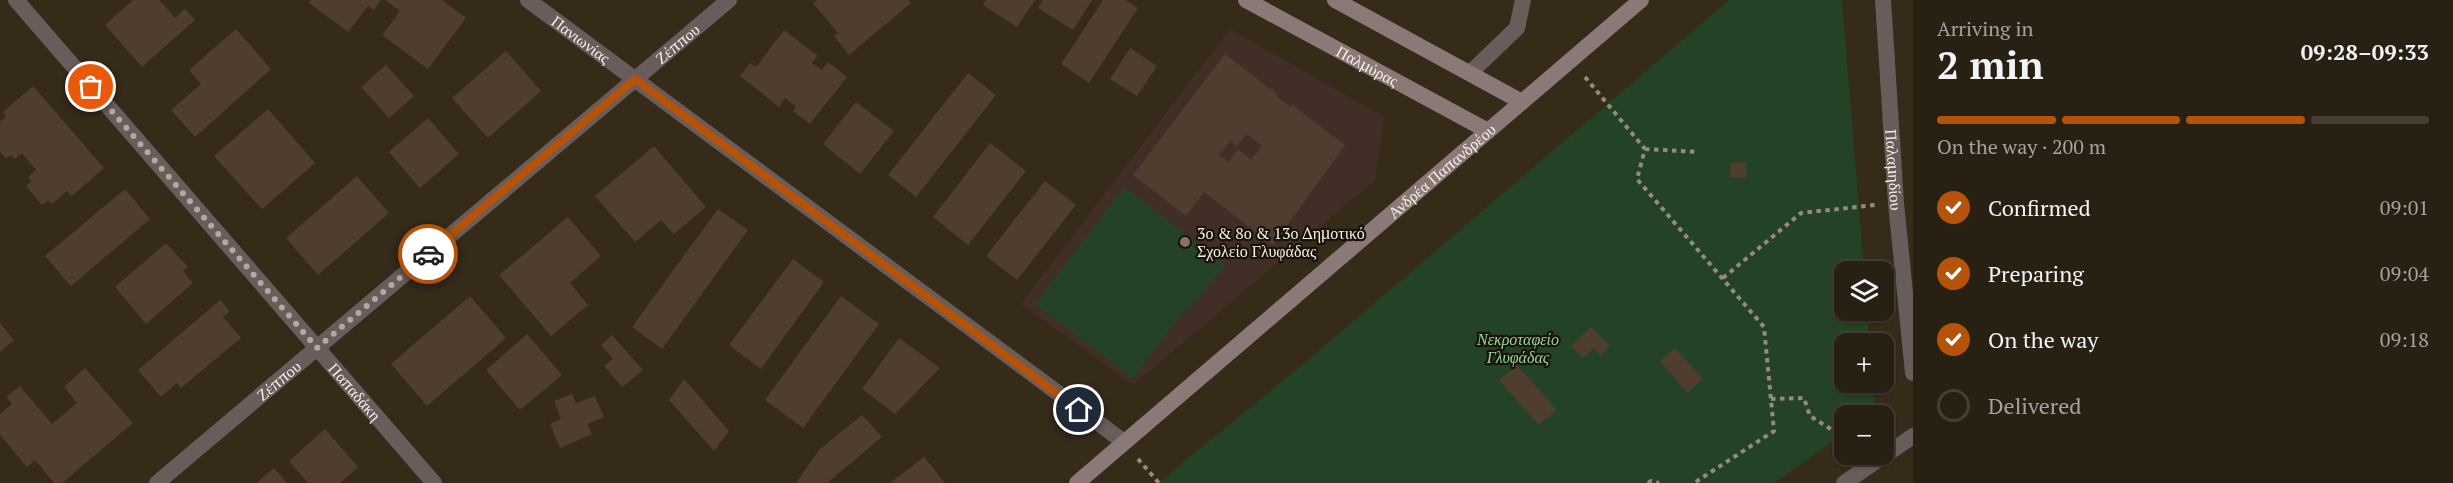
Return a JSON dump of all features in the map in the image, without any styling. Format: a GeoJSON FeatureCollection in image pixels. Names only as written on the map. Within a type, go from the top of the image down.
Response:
{"type":"FeatureCollection","features":[{"type":"Feature","properties":{"kind":"main road","name":"Παλμύρας"},"geometry":{"type":"LineString","coordinates":[[1246,0],[1488,131]]}},
{"type":"Feature","properties":{"kind":"main road"},"geometry":{"type":"LineString","coordinates":[[1335,0],[1522,102]]}},
{"type":"Feature","properties":{"kind":"main road","name":"Ανδρέα Παπανδρέου"},"geometry":{"type":"LineString","coordinates":[[1077,483],[1641,0]]}},
{"type":"Feature","properties":{"kind":"street","name":"Παπαδάκη"},"geometry":{"type":"LineString","coordinates":[[16,0],[434,483]]}},
{"type":"Feature","properties":{"kind":"street","name":"Πανιωνίας"},"geometry":{"type":"LineString","coordinates":[[528,0],[1124,442]]}},
{"type":"Feature","properties":{"kind":"street","name":"Ζέππου"},"geometry":{"type":"LineString","coordinates":[[157,483],[729,0]]}},
{"type":"Feature","properties":{"kind":"street"},"geometry":{"type":"LineString","coordinates":[[1470,73],[1517,28],[1523,0]]}},
{"type":"Feature","properties":{"kind":"street","name":"Παλαμηδίου"},"geometry":{"type":"LineString","coordinates":[[1883,0],[1896,203],[1913,373]]}},
{"type":"Feature","properties":{"kind":"street"},"geometry":{"type":"LineString","coordinates":[[1844,483],[1913,436]]}},
{"type":"Feature","properties":{"kind":"path"},"geometry":{"type":"LineString","coordinates":[[1571,60],[1645,149],[1698,152]]}},
{"type":"Feature","properties":{"kind":"path"},"geometry":{"type":"LineString","coordinates":[[1645,149],[1637,179],[1764,327],[1774,431],[1694,483]]}},
{"type":"Feature","properties":{"kind":"path"},"geometry":{"type":"LineString","coordinates":[[1723,278],[1801,213],[1896,203]]}},
{"type":"Feature","properties":{"kind":"path"},"geometry":{"type":"LineString","coordinates":[[1771,399],[1804,398],[1810,416],[1834,430]]}},
{"type":"Feature","properties":{"kind":"path"},"geometry":{"type":"LineString","coordinates":[[1124,442],[1159,483]]}},
{"type":"Feature","properties":{"kind":"path"},"geometry":{"type":"LineString","coordinates":[[1648,483],[1651,481],[1659,483]]}},
{"type":"Feature","properties":{"kind":"shaded area","name":"3ο & 8ο & 13ο Δημοτικό Σχολείο Γλυφάδας"},"geometry":{"type":"Polygon","coordinates":[[[1230,29],[1384,117],[1375,180],[1133,385],[1021,304],[1230,29]]]}},
{"type":"Feature","properties":{"kind":"green space","name":"Νεκροταφείο Γλυφάδας"},"geometry":{"type":"Polygon","coordinates":[[[1729,0],[1842,0],[1863,261],[1834,261],[1834,321],[1868,321],[1868,333],[1834,333],[1834,393],[1873,393],[1874,405],[1834,405],[1834,441],[1774,483],[1158,483],[1301,366],[1729,0]]]}},
{"type":"Feature","properties":{"kind":"green space"},"geometry":{"type":"Polygon","coordinates":[[[1124,187],[1226,265],[1173,325],[1133,378],[1035,304],[1124,187]]]}},
{"type":"Feature","properties":{"kind":"building"},"geometry":{"type":"Polygon","coordinates":[[[133,0],[159,0],[175,18],[185,9],[195,20],[142,67],[105,25],[133,0]]]}},
{"type":"Feature","properties":{"kind":"building"},"geometry":{"type":"Polygon","coordinates":[[[311,0],[381,0],[374,10],[368,6],[348,32],[309,3],[311,0]]]}},
{"type":"Feature","properties":{"kind":"building"},"geometry":{"type":"Polygon","coordinates":[[[385,0],[442,0],[466,18],[428,69],[382,35],[400,11],[385,0]]]}},
{"type":"Feature","properties":{"kind":"building"},"geometry":{"type":"Polygon","coordinates":[[[817,0],[908,0],[911,3],[849,55],[834,36],[838,33],[813,3],[817,0]]]}},
{"type":"Feature","properties":{"kind":"building"},"geometry":{"type":"Polygon","coordinates":[[[986,0],[1035,0],[1017,27],[983,5],[986,0]]]}},
{"type":"Feature","properties":{"kind":"building"},"geometry":{"type":"Polygon","coordinates":[[[1043,0],[1092,0],[1073,30],[1038,8],[1043,0]]]}},
{"type":"Feature","properties":{"kind":"building"},"geometry":{"type":"Polygon","coordinates":[[[1103,0],[1125,0],[1138,8],[1089,83],[1061,64],[1103,0]]]}},
{"type":"Feature","properties":{"kind":"building"},"geometry":{"type":"Polygon","coordinates":[[[236,29],[271,69],[195,137],[171,110],[201,84],[189,70],[236,29]]]}},
{"type":"Feature","properties":{"kind":"building"},"geometry":{"type":"Polygon","coordinates":[[[784,30],[818,56],[812,63],[822,70],[828,62],[847,77],[810,124],[793,111],[796,107],[785,98],[779,107],[740,76],[750,63],[756,67],[784,30]]]}},
{"type":"Feature","properties":{"kind":"building"},"geometry":{"type":"Polygon","coordinates":[[[1130,48],[1157,66],[1137,96],[1110,79],[1130,48]]]}},
{"type":"Feature","properties":{"kind":"building"},"geometry":{"type":"Polygon","coordinates":[[[506,51],[541,91],[488,138],[452,98],[506,51]]]}},
{"type":"Feature","properties":{"kind":"building"},"geometry":{"type":"Polygon","coordinates":[[[1225,54],[1277,94],[1276,96],[1291,107],[1292,105],[1345,145],[1273,245],[1204,192],[1186,216],[1133,175],[1225,54]],[[1247,134],[1237,146],[1231,140],[1219,155],[1228,162],[1238,149],[1251,160],[1262,146],[1247,134]]]}},
{"type":"Feature","properties":{"kind":"building"},"geometry":{"type":"Polygon","coordinates":[[[386,65],[414,96],[389,118],[361,87],[386,65]]]}},
{"type":"Feature","properties":{"kind":"building"},"geometry":{"type":"Polygon","coordinates":[[[968,73],[996,95],[916,197],[888,175],[968,73]]]}},
{"type":"Feature","properties":{"kind":"building"},"geometry":{"type":"Polygon","coordinates":[[[33,86],[104,168],[72,196],[67,191],[52,204],[48,200],[42,205],[26,186],[32,181],[28,177],[36,170],[22,153],[15,159],[11,155],[6,159],[0,152],[0,122],[6,116],[3,112],[33,86]]]}},
{"type":"Feature","properties":{"kind":"building"},"geometry":{"type":"Polygon","coordinates":[[[856,102],[894,131],[860,174],[823,144],[856,102]]]}},
{"type":"Feature","properties":{"kind":"building"},"geometry":{"type":"Polygon","coordinates":[[[268,109],[315,163],[262,209],[214,156],[268,109]]]}},
{"type":"Feature","properties":{"kind":"building"},"geometry":{"type":"Polygon","coordinates":[[[428,118],[459,154],[420,188],[389,152],[428,118]]]}},
{"type":"Feature","properties":{"kind":"building"},"geometry":{"type":"Polygon","coordinates":[[[990,143],[1026,171],[968,245],[933,217],[990,143]]]}},
{"type":"Feature","properties":{"kind":"building"},"geometry":{"type":"Polygon","coordinates":[[[654,146],[706,207],[674,234],[661,220],[635,242],[595,196],[654,146]]]}},
{"type":"Feature","properties":{"kind":"building"},"geometry":{"type":"Polygon","coordinates":[[[1746,162],[1746,178],[1730,177],[1730,163],[1746,162]]]}},
{"type":"Feature","properties":{"kind":"building"},"geometry":{"type":"Polygon","coordinates":[[[357,176],[389,213],[318,275],[286,238],[357,176]]]}},
{"type":"Feature","properties":{"kind":"building"},"geometry":{"type":"Polygon","coordinates":[[[1045,181],[1076,205],[1017,280],[986,256],[1045,181]]]}},
{"type":"Feature","properties":{"kind":"building"},"geometry":{"type":"Polygon","coordinates":[[[125,189],[150,219],[71,286],[45,256],[125,189]]]}},
{"type":"Feature","properties":{"kind":"building"},"geometry":{"type":"Polygon","coordinates":[[[718,209],[748,230],[662,349],[632,327],[718,209]]]}},
{"type":"Feature","properties":{"kind":"building"},"geometry":{"type":"Polygon","coordinates":[[[568,217],[601,256],[570,283],[588,305],[551,336],[499,275],[568,217]]]}},
{"type":"Feature","properties":{"kind":"building"},"geometry":{"type":"Polygon","coordinates":[[[166,243],[188,267],[183,271],[193,283],[146,324],[115,287],[166,243]]]}},
{"type":"Feature","properties":{"kind":"building"},"geometry":{"type":"Polygon","coordinates":[[[793,259],[824,282],[761,369],[729,345],[793,259]]]}},
{"type":"Feature","properties":{"kind":"building"},"geometry":{"type":"Polygon","coordinates":[[[470,296],[506,338],[427,406],[391,364],[470,296]]]}},
{"type":"Feature","properties":{"kind":"building"},"geometry":{"type":"Polygon","coordinates":[[[841,296],[879,324],[803,428],[765,400],[841,296]]]}},
{"type":"Feature","properties":{"kind":"building"},"geometry":{"type":"Polygon","coordinates":[[[220,300],[230,312],[223,317],[241,338],[181,388],[177,383],[161,397],[138,370],[220,300]]]}},
{"type":"Feature","properties":{"kind":"building"},"geometry":{"type":"Polygon","coordinates":[[[0,323],[14,340],[0,352],[0,323]]]}},
{"type":"Feature","properties":{"kind":"building"},"geometry":{"type":"Polygon","coordinates":[[[1591,327],[1610,346],[1601,355],[1594,348],[1583,358],[1571,346],[1591,327]]]}},
{"type":"Feature","properties":{"kind":"building"},"geometry":{"type":"Polygon","coordinates":[[[527,334],[562,375],[520,410],[486,370],[527,334]]]}},
{"type":"Feature","properties":{"kind":"building"},"geometry":{"type":"Polygon","coordinates":[[[612,335],[643,370],[622,387],[604,366],[613,359],[601,345],[612,335]]]}},
{"type":"Feature","properties":{"kind":"building"},"geometry":{"type":"Polygon","coordinates":[[[899,338],[940,368],[895,414],[862,389],[899,338]]]}},
{"type":"Feature","properties":{"kind":"building"},"geometry":{"type":"Polygon","coordinates":[[[1675,348],[1703,379],[1687,393],[1660,361],[1675,348]]]}},
{"type":"Feature","properties":{"kind":"building"},"geometry":{"type":"Polygon","coordinates":[[[1517,365],[1557,410],[1539,425],[1499,380],[1517,365]]]}},
{"type":"Feature","properties":{"kind":"building"},"geometry":{"type":"Polygon","coordinates":[[[85,368],[133,423],[62,483],[54,483],[35,460],[27,467],[0,435],[0,414],[12,404],[6,397],[20,386],[52,424],[77,403],[64,387],[85,368]]]}},
{"type":"Feature","properties":{"kind":"building"},"geometry":{"type":"Polygon","coordinates":[[[684,379],[729,431],[714,451],[669,400],[684,379]]]}},
{"type":"Feature","properties":{"kind":"building"},"geometry":{"type":"Polygon","coordinates":[[[572,394],[576,403],[595,396],[604,417],[587,424],[592,434],[560,448],[550,424],[561,419],[554,401],[572,394]]]}},
{"type":"Feature","properties":{"kind":"building"},"geometry":{"type":"Polygon","coordinates":[[[862,415],[882,437],[827,483],[796,483],[819,450],[862,415]]]}},
{"type":"Feature","properties":{"kind":"building"},"geometry":{"type":"Polygon","coordinates":[[[325,429],[358,467],[340,483],[308,483],[289,461],[325,429]]]}},
{"type":"Feature","properties":{"kind":"building"},"geometry":{"type":"Polygon","coordinates":[[[924,457],[945,483],[890,483],[924,457]]]}},
{"type":"Feature","properties":{"kind":"building"},"geometry":{"type":"Polygon","coordinates":[[[274,468],[287,483],[256,483],[274,468]]]}},
{"type":"Feature","properties":{"kind":"way so far"},"geometry":{"type":"LineString","coordinates":[[91,87],[317,348],[428,254]]}},
{"type":"Feature","properties":{"kind":"place","name":"3ο & 8ο & 13ο Δημοτικό Σχολείο Γλυφάδας"},"geometry":{"type":"Point","coordinates":[1185,242]}},
{"type":"Feature","properties":{"kind":"route"},"geometry":{"type":"LineString","coordinates":[[428,254],[635,79],[1079,410]]}}]}
